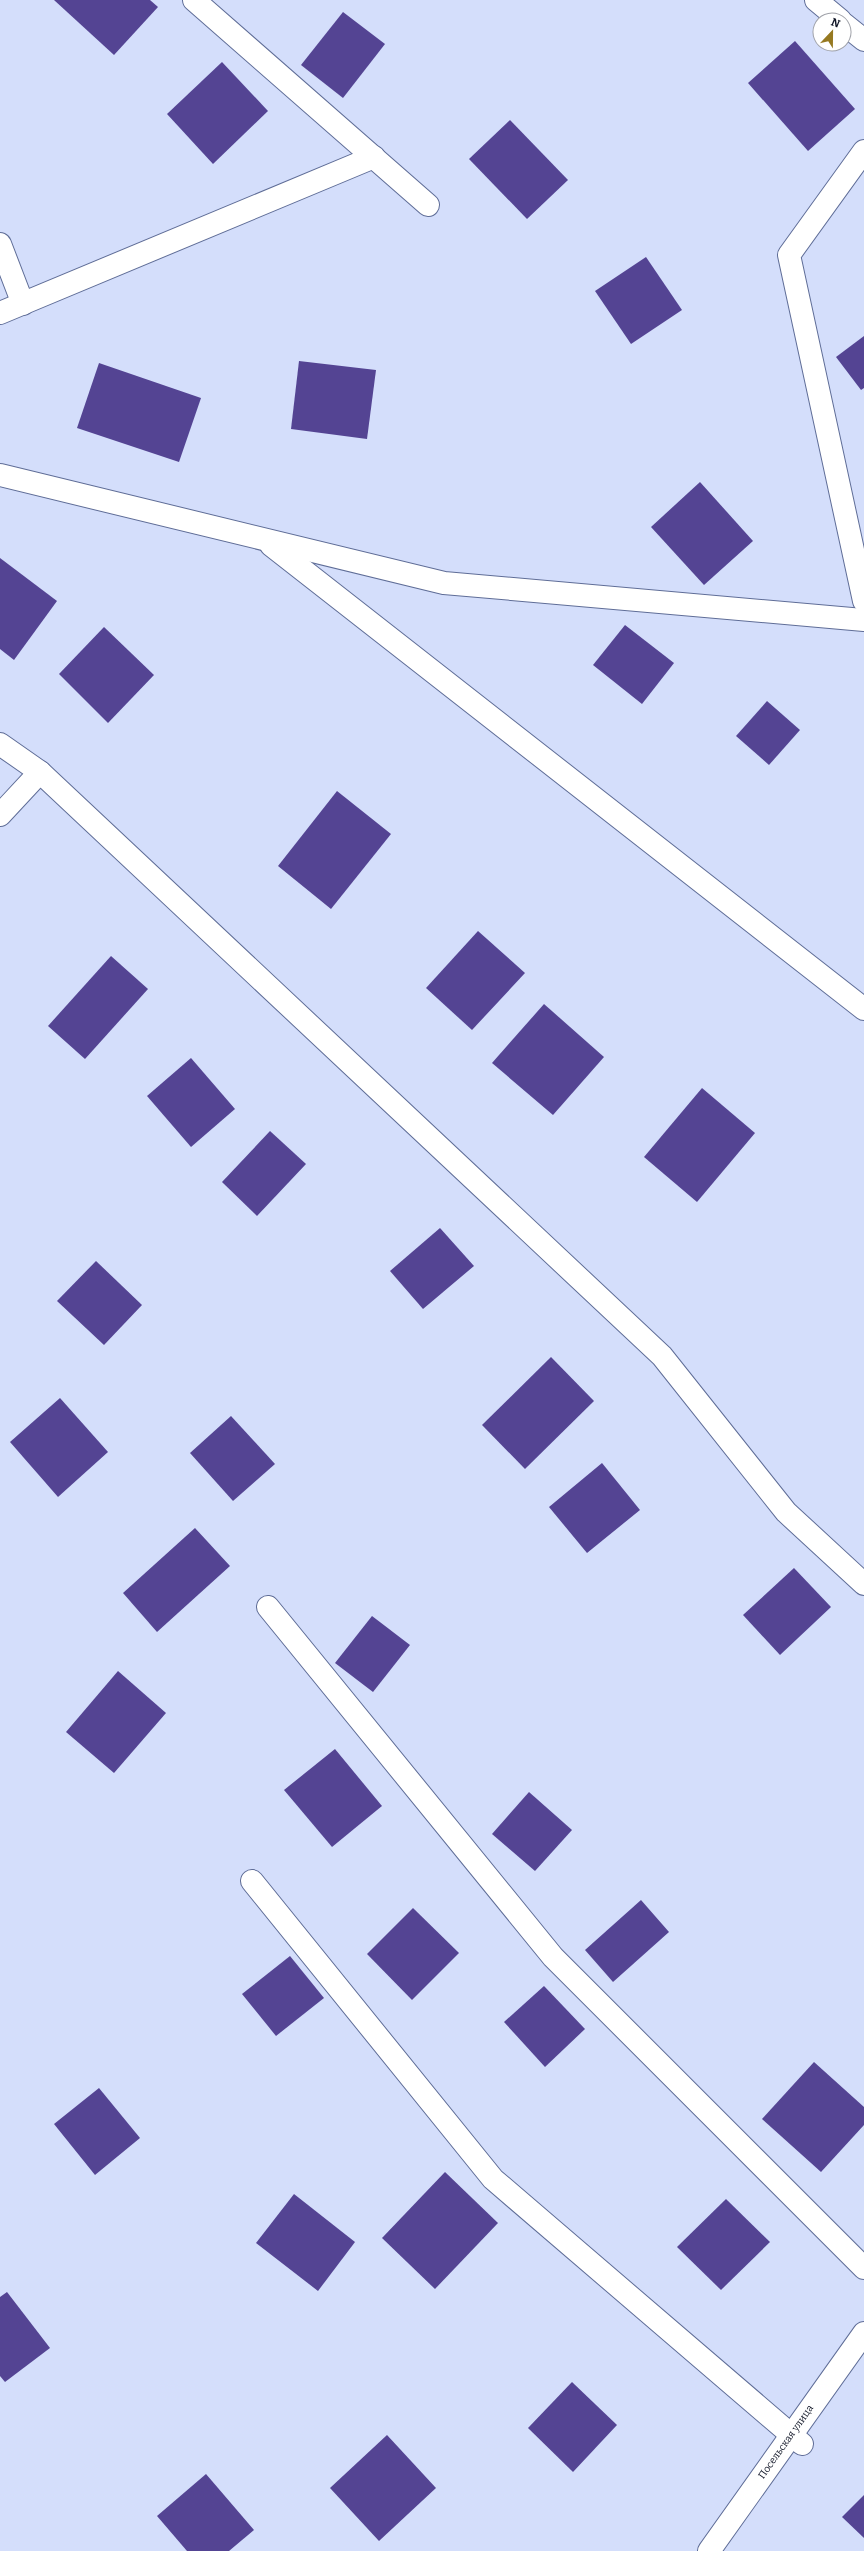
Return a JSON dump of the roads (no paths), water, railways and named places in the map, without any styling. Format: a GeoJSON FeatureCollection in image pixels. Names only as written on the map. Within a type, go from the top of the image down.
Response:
{"type":"FeatureCollection","features":[{"type":"Feature","properties":{"kind":"street"},"geometry":{"type":"LineString","coordinates":[[194,0],[428,205]]}},
{"type":"Feature","properties":{"kind":"street"},"geometry":{"type":"LineString","coordinates":[[816,0],[830,12]]}},
{"type":"Feature","properties":{"kind":"street"},"geometry":{"type":"LineString","coordinates":[[852,30],[864,40]]}},
{"type":"Feature","properties":{"kind":"street"},"geometry":{"type":"LineString","coordinates":[[864,151],[788,255],[864,601]]}},
{"type":"Feature","properties":{"kind":"street"},"geometry":{"type":"LineString","coordinates":[[0,313],[374,157]]}},
{"type":"Feature","properties":{"kind":"street"},"geometry":{"type":"LineString","coordinates":[[0,244],[23,304]]}},
{"type":"Feature","properties":{"kind":"street"},"geometry":{"type":"LineString","coordinates":[[0,475],[444,582],[864,620]]}},
{"type":"Feature","properties":{"kind":"street"},"geometry":{"type":"LineString","coordinates":[[265,540],[864,1008]]}},
{"type":"Feature","properties":{"kind":"street"},"geometry":{"type":"LineString","coordinates":[[0,744],[40,772],[662,1356],[786,1512],[864,1584]]}},
{"type":"Feature","properties":{"kind":"street"},"geometry":{"type":"LineString","coordinates":[[0,815],[40,772]]}},
{"type":"Feature","properties":{"kind":"street"},"geometry":{"type":"LineString","coordinates":[[268,1607],[554,1957],[864,2268]]}},
{"type":"Feature","properties":{"kind":"street"},"geometry":{"type":"LineString","coordinates":[[252,1881],[493,2179],[797,2439]]}},
{"type":"Feature","properties":{"kind":"street","name":"Посельская улица"},"geometry":{"type":"LineString","coordinates":[[709,2551],[797,2439],[864,2333]]}}]}
